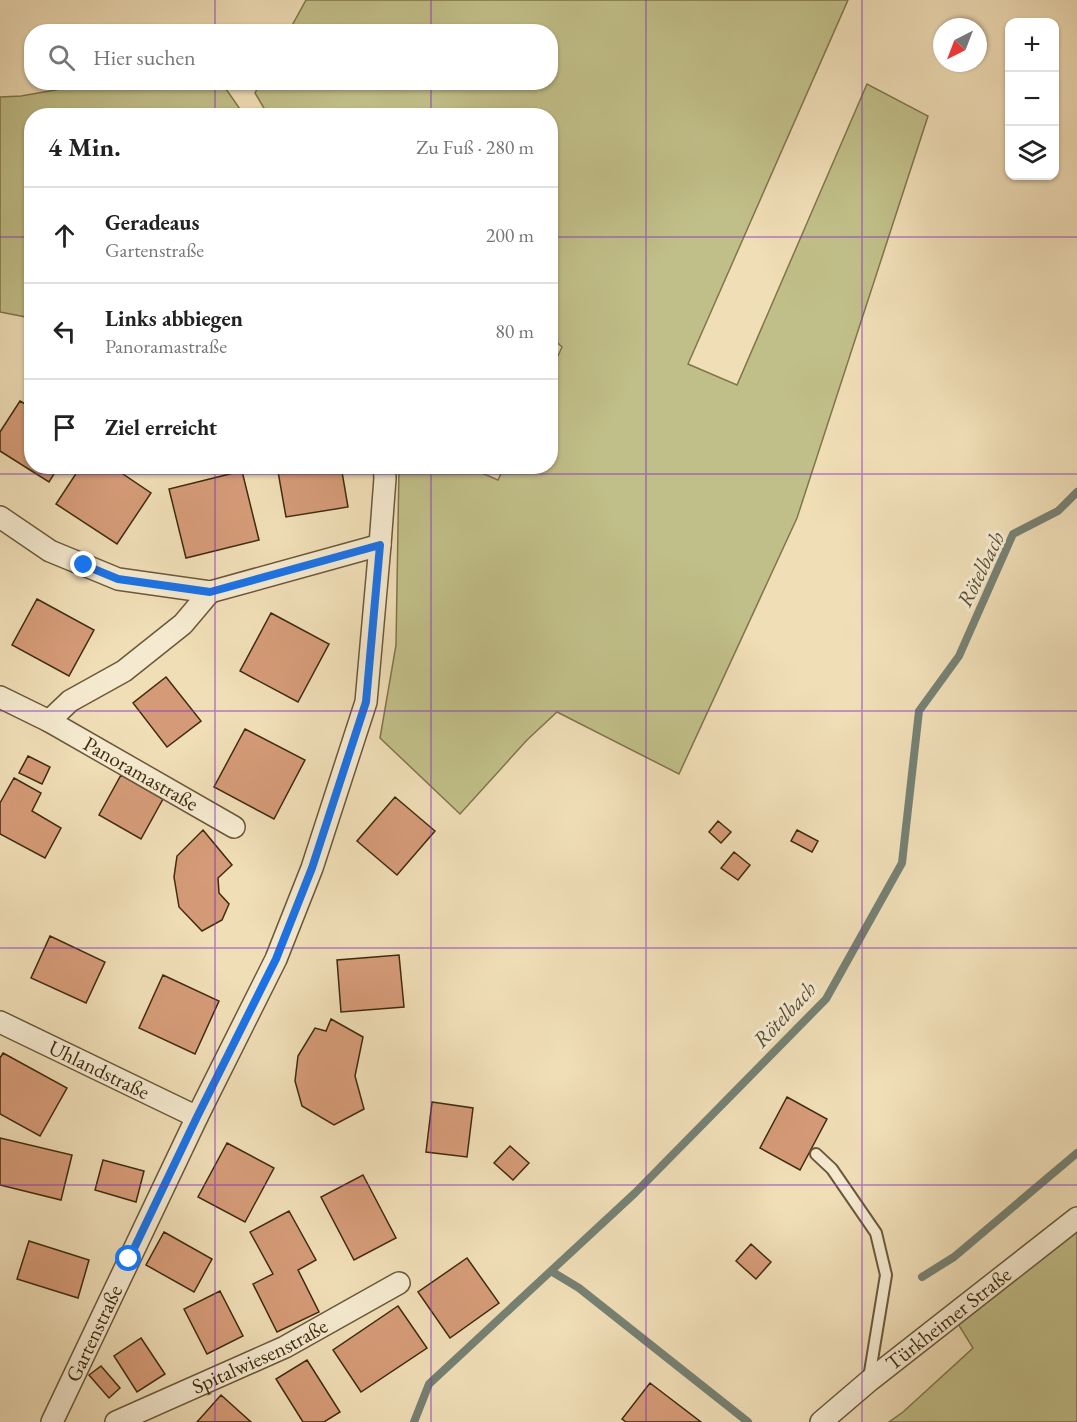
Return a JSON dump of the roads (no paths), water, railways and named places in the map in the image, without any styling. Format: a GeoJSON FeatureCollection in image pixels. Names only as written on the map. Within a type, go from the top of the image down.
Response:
{"type":"FeatureCollection","features":[{"type":"Feature","properties":{"kind":"street","name":"Gartenstraße"},"geometry":{"type":"LineString","coordinates":[[52,1422],[197,1117],[276,959],[312,868],[366,702],[385,474]]}},
{"type":"Feature","properties":{"kind":"street"},"geometry":{"type":"LineString","coordinates":[[0,517],[50,551],[118,579],[210,592],[380,545]]}},
{"type":"Feature","properties":{"kind":"street"},"geometry":{"type":"LineString","coordinates":[[48,721],[70,701],[124,671],[183,624],[210,592]]}},
{"type":"Feature","properties":{"kind":"street","name":"Panoramastraße"},"geometry":{"type":"LineString","coordinates":[[0,697],[48,721],[234,826]]}},
{"type":"Feature","properties":{"kind":"street","name":"Uhlandstraße"},"geometry":{"type":"LineString","coordinates":[[0,1022],[197,1117]]}},
{"type":"Feature","properties":{"kind":"street","name":"Türkheimer Straße"},"geometry":{"type":"LineString","coordinates":[[820,1422],[1077,1218]]}},
{"type":"Feature","properties":{"kind":"street","name":"Spitalwiesenstraße"},"geometry":{"type":"LineString","coordinates":[[116,1422],[285,1347],[399,1283]]}},
{"type":"Feature","properties":{"kind":"lane"},"geometry":{"type":"LineString","coordinates":[[816,1155],[832,1169],[876,1233],[886,1275],[869,1381]]}},
{"type":"Feature","properties":{"kind":"waterway","name":"Rötelbach"},"geometry":{"type":"LineString","coordinates":[[414,1422],[429,1384],[635,1193],[826,999],[902,863],[919,711],[959,656],[1013,534],[1058,511],[1077,492]]}},
{"type":"Feature","properties":{"kind":"waterway"},"geometry":{"type":"LineString","coordinates":[[922,1277],[954,1257],[1077,1153]]}},
{"type":"Feature","properties":{"kind":"waterway"},"geometry":{"type":"LineString","coordinates":[[551,1271],[579,1288],[748,1422]]}}]}
